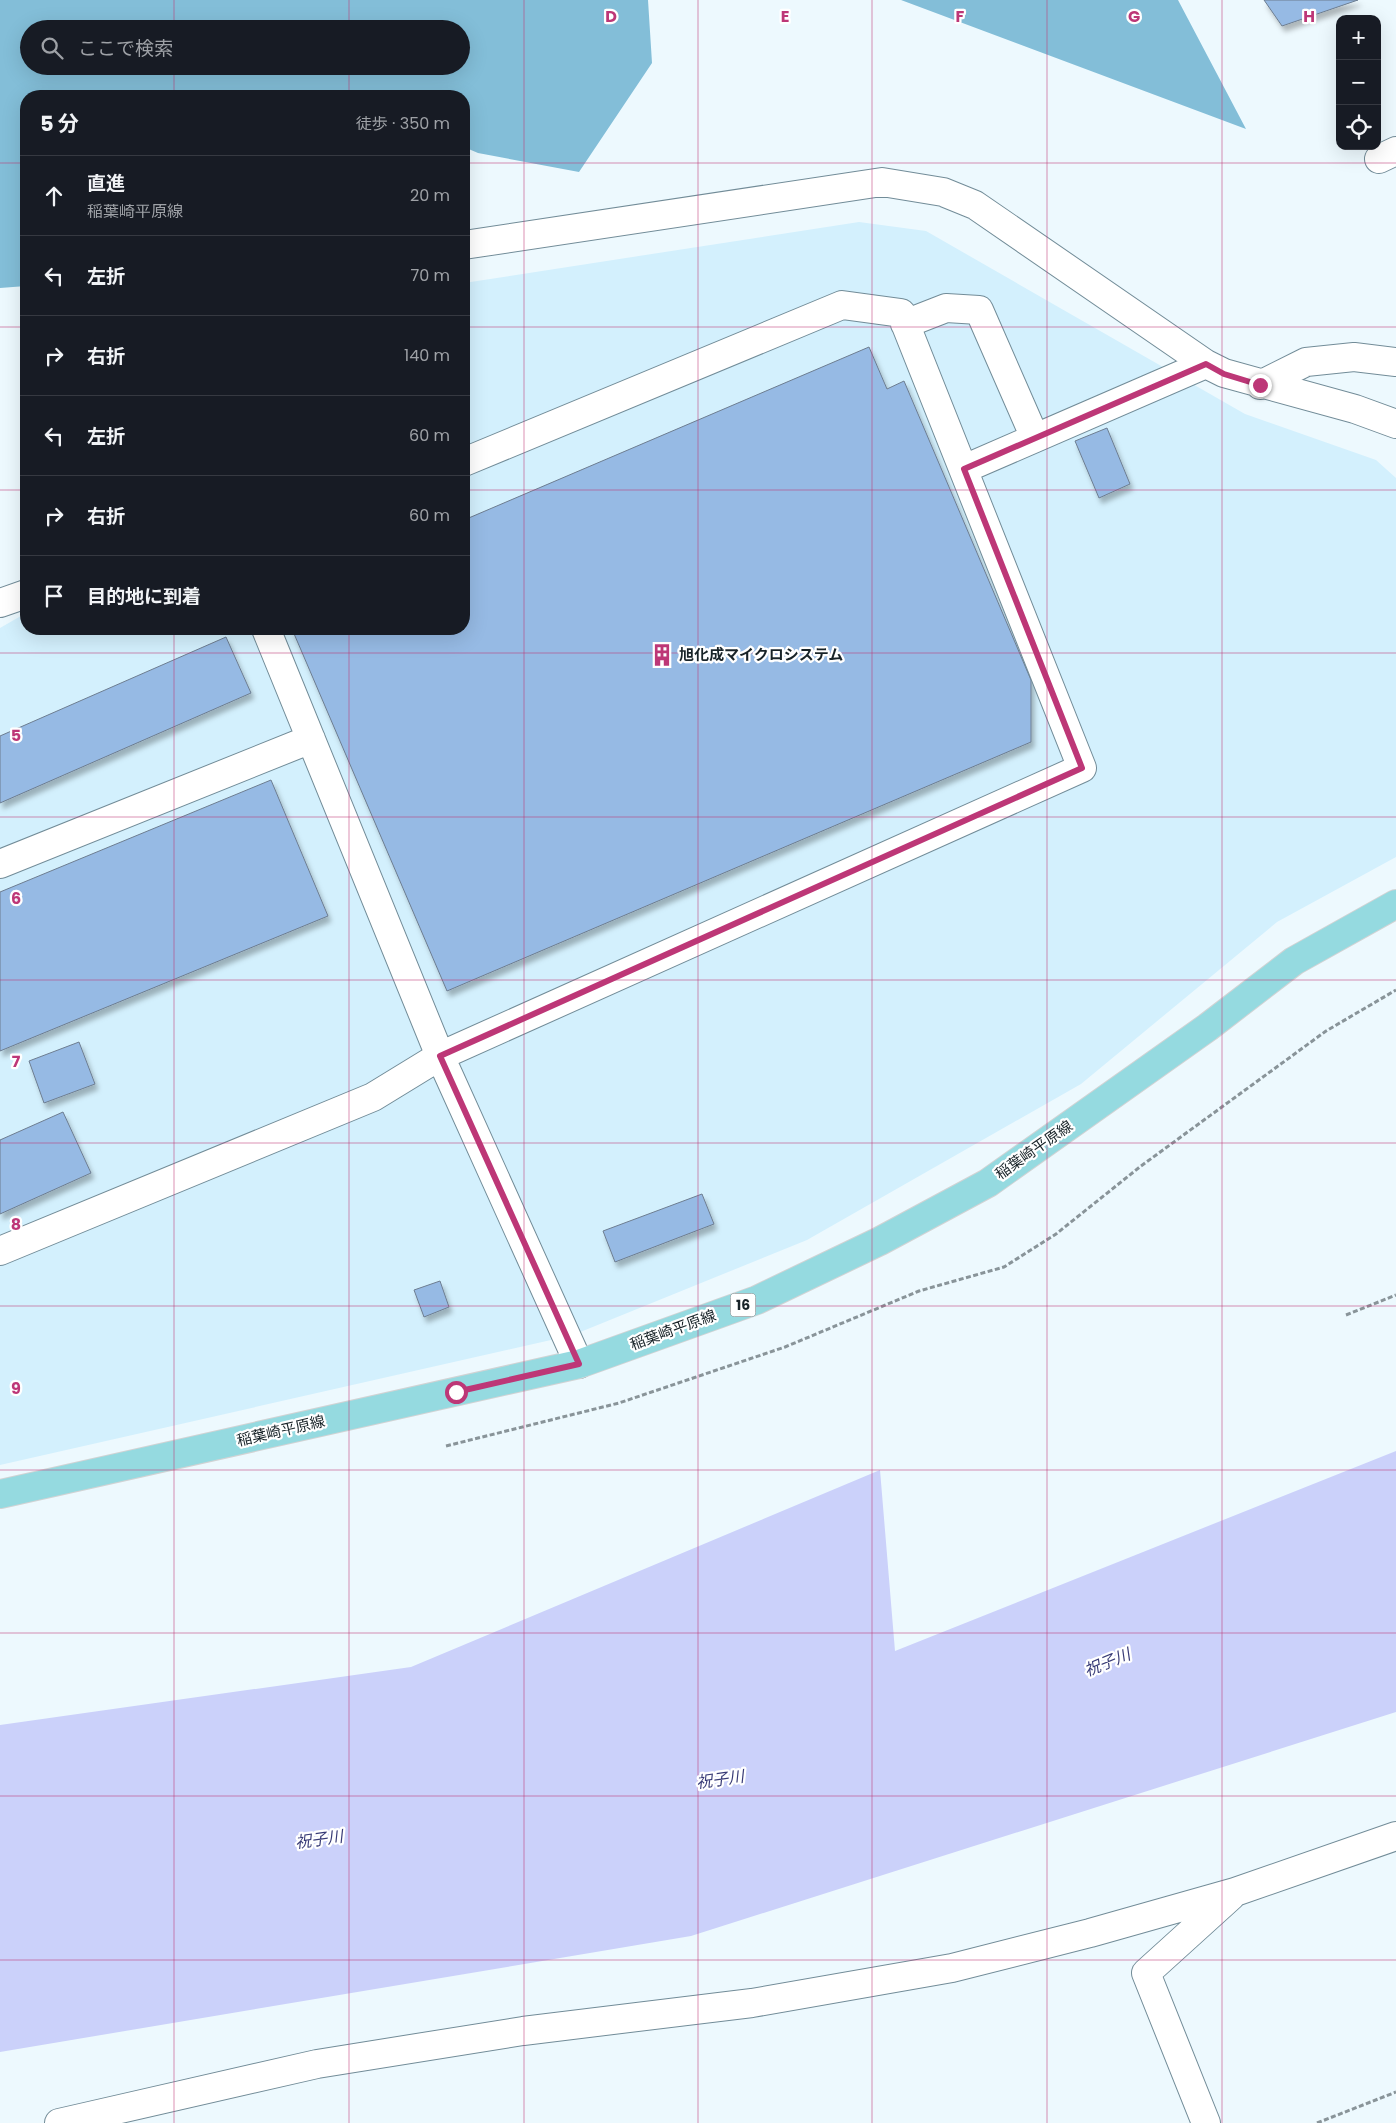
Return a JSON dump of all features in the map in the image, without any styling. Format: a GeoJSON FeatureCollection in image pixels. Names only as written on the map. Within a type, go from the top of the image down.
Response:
{"type":"FeatureCollection","features":[{"type":"Feature","properties":{"kind":"main road","name":"稲葉崎平原線"},"geometry":{"type":"LineString","coordinates":[[0,1494],[579,1364],[757,1300],[880,1241],[988,1183],[1208,1027],[1294,961],[1396,904]]}},
{"type":"Feature","properties":{"kind":"street"},"geometry":{"type":"LineString","coordinates":[[470,244],[882,182],[943,192],[975,205],[1206,364],[1224,374],[1355,409],[1396,424]]}},
{"type":"Feature","properties":{"kind":"street"},"geometry":{"type":"LineString","coordinates":[[0,1250],[373,1097],[440,1056],[1082,768],[901,313],[842,305],[470,460]]}},
{"type":"Feature","properties":{"kind":"street"},"geometry":{"type":"LineString","coordinates":[[905,324],[946,308],[979,310],[1034,438]]}},
{"type":"Feature","properties":{"kind":"street"},"geometry":{"type":"LineString","coordinates":[[1260,385],[1306,362],[1354,357],[1396,362]]}},
{"type":"Feature","properties":{"kind":"street"},"geometry":{"type":"LineString","coordinates":[[964,469],[1206,364]]}},
{"type":"Feature","properties":{"kind":"street"},"geometry":{"type":"LineString","coordinates":[[0,603],[20,596]]}},
{"type":"Feature","properties":{"kind":"street"},"geometry":{"type":"LineString","coordinates":[[268,635],[440,1056],[579,1364]]}},
{"type":"Feature","properties":{"kind":"street"},"geometry":{"type":"LineString","coordinates":[[0,864],[311,739]]}},
{"type":"Feature","properties":{"kind":"street"},"geometry":{"type":"LineString","coordinates":[[59,2123],[317,2064],[523,2030],[752,2003],[952,1968],[1090,1933],[1235,1892],[1396,1836]]}},
{"type":"Feature","properties":{"kind":"street"},"geometry":{"type":"LineString","coordinates":[[1206,2123],[1146,1973],[1235,1892]]}},
{"type":"Feature","properties":{"kind":"path"},"geometry":{"type":"LineString","coordinates":[[446,1446],[619,1403],[785,1347],[919,1291],[1004,1266],[1056,1234],[1141,1166],[1326,1031],[1396,990]]}},
{"type":"Feature","properties":{"kind":"path"},"geometry":{"type":"LineString","coordinates":[[1346,1314],[1396,1296]]}},
{"type":"Feature","properties":{"kind":"path"},"geometry":{"type":"LineString","coordinates":[[1316,2123],[1396,2092]]}},
{"type":"Feature","properties":{"kind":"shaded area"},"geometry":{"type":"Polygon","coordinates":[[[0,0],[648,0],[652,63],[579,172],[478,153],[470,150],[470,90],[20,90],[20,286],[0,288],[0,0]]]}},
{"type":"Feature","properties":{"kind":"shaded area"},"geometry":{"type":"Polygon","coordinates":[[[901,0],[1178,0],[1246,129],[901,0]]]}},
{"type":"Feature","properties":{"kind":"shaded area"},"geometry":{"type":"Polygon","coordinates":[[[859,222],[926,231],[1245,414],[1376,460],[1396,478],[1396,857],[1277,922],[1081,1084],[807,1240],[573,1335],[0,1465],[0,628],[20,616],[20,635],[470,635],[470,282],[859,222]]]}},
{"type":"Feature","properties":{"kind":"water","name":"祝子川"},"geometry":{"type":"Polygon","coordinates":[[[1396,1451],[1396,1712],[691,1936],[0,2052],[0,1725],[411,1667],[880,1470],[895,1651],[1396,1451]]]}},
{"type":"Feature","properties":{"kind":"building"},"geometry":{"type":"Polygon","coordinates":[[[1264,0],[1358,0],[1282,26],[1264,0]]]}},
{"type":"Feature","properties":{"kind":"building","name":"旭化成マイクロシステム"},"geometry":{"type":"Polygon","coordinates":[[[869,347],[887,389],[904,381],[1031,680],[1031,742],[447,991],[295,635],[470,635],[470,517],[869,347]]]}},
{"type":"Feature","properties":{"kind":"building"},"geometry":{"type":"Polygon","coordinates":[[[1107,428],[1130,484],[1099,498],[1075,441],[1107,428]]]}},
{"type":"Feature","properties":{"kind":"building"},"geometry":{"type":"Polygon","coordinates":[[[226,637],[251,693],[0,803],[0,736],[226,637]]]}},
{"type":"Feature","properties":{"kind":"building"},"geometry":{"type":"Polygon","coordinates":[[[271,780],[328,916],[0,1051],[0,892],[271,780]]]}},
{"type":"Feature","properties":{"kind":"building"},"geometry":{"type":"Polygon","coordinates":[[[79,1042],[95,1084],[44,1103],[29,1061],[79,1042]]]}},
{"type":"Feature","properties":{"kind":"building"},"geometry":{"type":"Polygon","coordinates":[[[63,1112],[91,1173],[0,1214],[0,1140],[63,1112]]]}},
{"type":"Feature","properties":{"kind":"building"},"geometry":{"type":"Polygon","coordinates":[[[702,1194],[714,1224],[615,1262],[603,1231],[702,1194]]]}},
{"type":"Feature","properties":{"kind":"building"},"geometry":{"type":"Polygon","coordinates":[[[440,1281],[449,1307],[424,1317],[414,1290],[440,1281]]]}},
{"type":"Feature","properties":{"kind":"place","name":"旭化成マイクロシステム"},"geometry":{"type":"Point","coordinates":[662,655]}},
{"type":"Feature","properties":{"kind":"route"},"geometry":{"type":"LineString","coordinates":[[456,1392],[579,1364],[440,1056],[1082,768],[964,469],[1206,364],[1224,374],[1260,385]]}}]}
